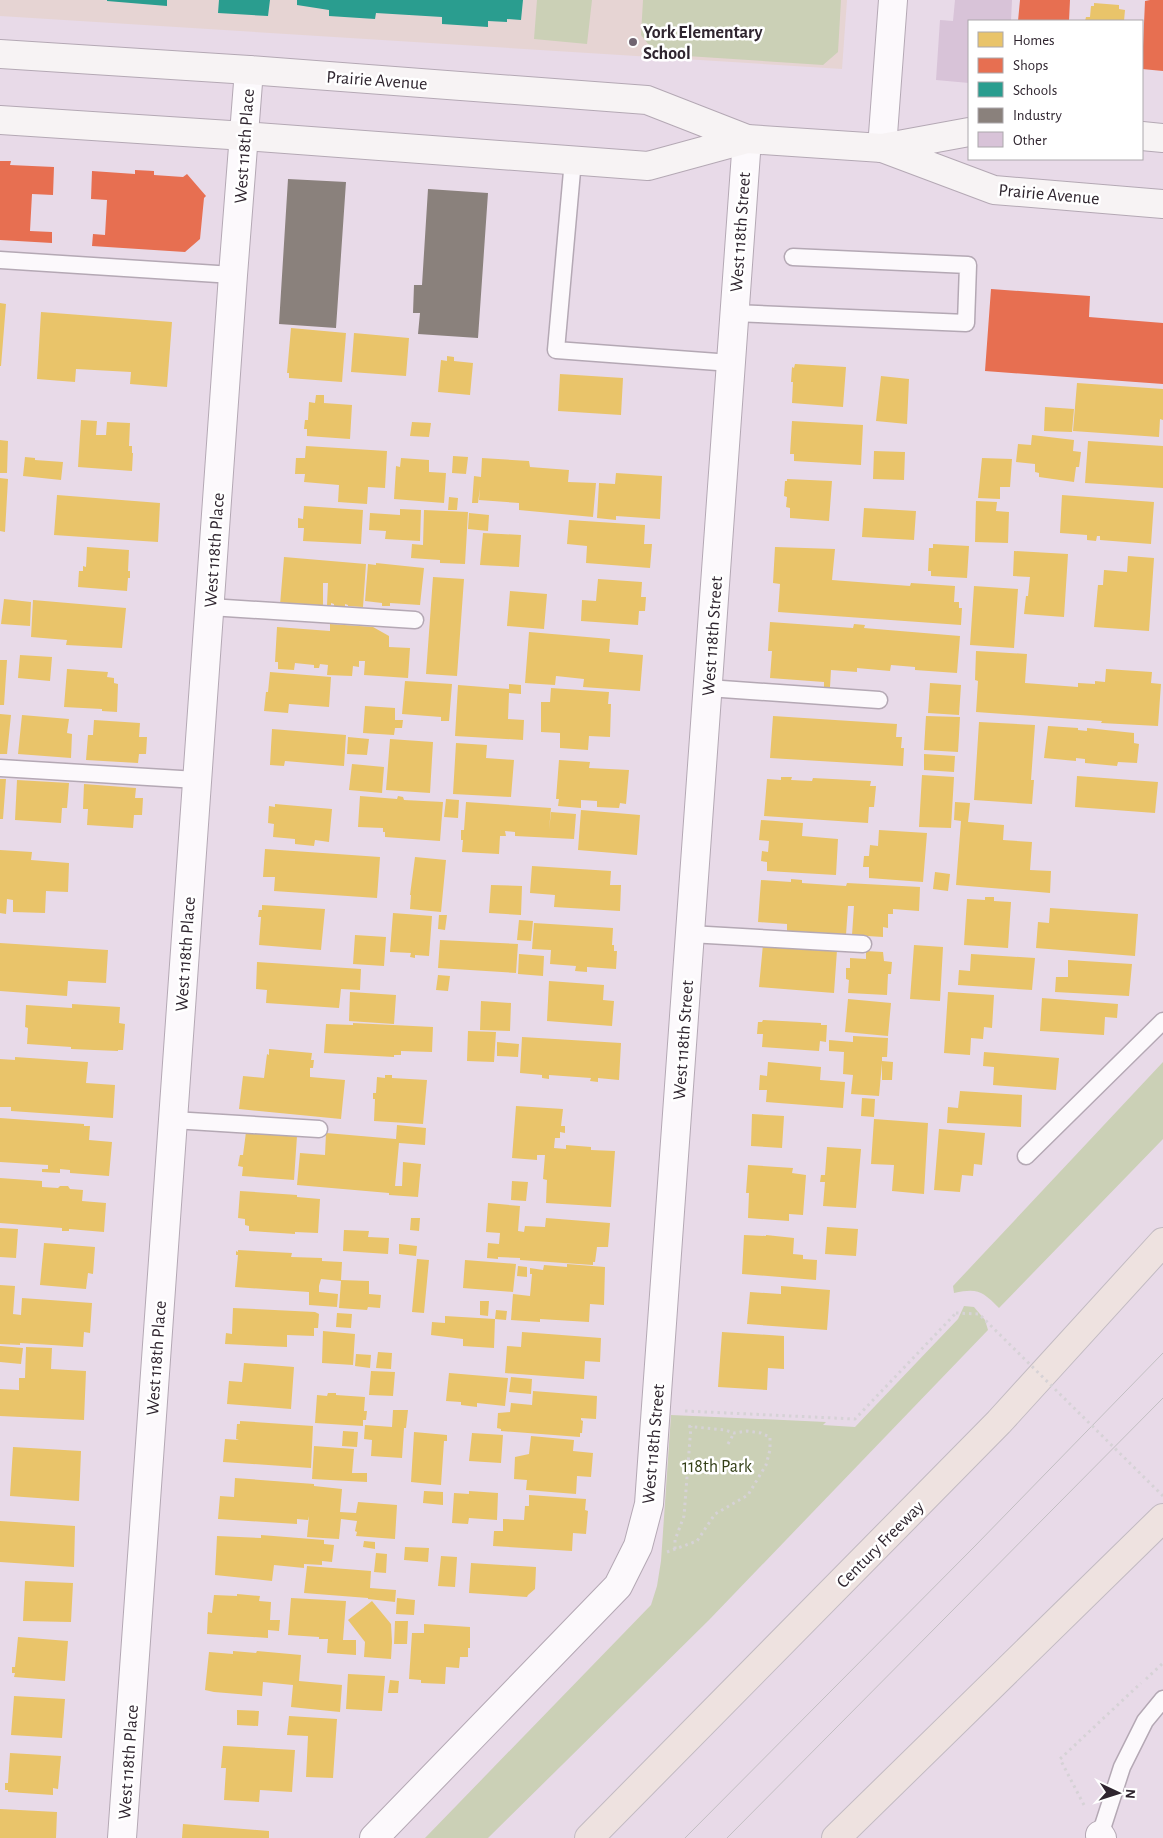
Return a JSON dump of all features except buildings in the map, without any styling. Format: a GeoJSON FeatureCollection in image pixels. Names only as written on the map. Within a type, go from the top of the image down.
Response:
{"type":"FeatureCollection","features":[{"type":"Feature","properties":{"kind":"highway","name":"Century Freeway"},"geometry":{"type":"LineString","coordinates":[[589,1838],[1000,1422],[1163,1242]]}},
{"type":"Feature","properties":{"kind":"highway"},"geometry":{"type":"LineString","coordinates":[[836,1838],[1163,1518]]}},
{"type":"Feature","properties":{"kind":"main road","name":"Prairie Avenue"},"geometry":{"type":"LineString","coordinates":[[0,54],[250,70],[647,100],[747,138],[882,148],[968,132]]}},
{"type":"Feature","properties":{"kind":"main road","name":"Prairie Avenue"},"geometry":{"type":"LineString","coordinates":[[0,120],[648,166],[747,138]]}},
{"type":"Feature","properties":{"kind":"main road"},"geometry":{"type":"LineString","coordinates":[[1143,136],[1163,138]]}},
{"type":"Feature","properties":{"kind":"main road","name":"Prairie Avenue"},"geometry":{"type":"LineString","coordinates":[[882,148],[994,190],[1163,204]]}},
{"type":"Feature","properties":{"kind":"street"},"geometry":{"type":"LineString","coordinates":[[882,148],[893,0]]}},
{"type":"Feature","properties":{"kind":"street","name":"West 118th Place"},"geometry":{"type":"LineString","coordinates":[[122,1838],[233,275],[250,70]]}},
{"type":"Feature","properties":{"kind":"street","name":"West 118th Street"},"geometry":{"type":"LineString","coordinates":[[374,1838],[618,1586],[638,1546],[649,1504],[747,138]]}},
{"type":"Feature","properties":{"kind":"lane"},"geometry":{"type":"LineString","coordinates":[[573,160],[556,350],[731,363]]}},
{"type":"Feature","properties":{"kind":"lane"},"geometry":{"type":"LineString","coordinates":[[734,313],[966,323],[968,265],[793,257]]}},
{"type":"Feature","properties":{"kind":"lane"},"geometry":{"type":"LineString","coordinates":[[0,260],[233,275]]}},
{"type":"Feature","properties":{"kind":"lane"},"geometry":{"type":"LineString","coordinates":[[210,607],[415,620]]}},
{"type":"Feature","properties":{"kind":"lane"},"geometry":{"type":"LineString","coordinates":[[708,688],[879,700]]}},
{"type":"Feature","properties":{"kind":"lane"},"geometry":{"type":"LineString","coordinates":[[0,768],[197,780]]}},
{"type":"Feature","properties":{"kind":"lane"},"geometry":{"type":"LineString","coordinates":[[690,934],[863,944]]}},
{"type":"Feature","properties":{"kind":"lane"},"geometry":{"type":"LineString","coordinates":[[1026,1156],[1163,1021]]}},
{"type":"Feature","properties":{"kind":"lane"},"geometry":{"type":"LineString","coordinates":[[173,1120],[319,1129]]}},
{"type":"Feature","properties":{"kind":"lane"},"geometry":{"type":"LineString","coordinates":[[1101,1836],[1122,1767],[1145,1721],[1163,1699]]}},
{"type":"Feature","properties":{"kind":"path"},"geometry":{"type":"LineString","coordinates":[[699,1412],[855,1418],[956,1313],[979,1314],[1163,1496]]}},
{"type":"Feature","properties":{"kind":"path"},"geometry":{"type":"LineString","coordinates":[[662,1554],[697,1541],[715,1514],[748,1496],[766,1465],[770,1450],[770,1437],[762,1432],[747,1431],[734,1433],[726,1430],[681,1426]]}},
{"type":"Feature","properties":{"kind":"path"},"geometry":{"type":"LineString","coordinates":[[675,1549],[675,1540],[684,1516],[690,1426]]}},
{"type":"Feature","properties":{"kind":"path"},"geometry":{"type":"LineString","coordinates":[[728,1444],[734,1433]]}},
{"type":"Feature","properties":{"kind":"path"},"geometry":{"type":"LineString","coordinates":[[1101,1836],[1060,1759],[1163,1663]]}},
{"type":"Feature","properties":{"kind":"shaded area","name":"York Elementary School"},"geometry":{"type":"Polygon","coordinates":[[[0,0],[847,0],[842,69],[0,16],[0,0]]]}},
{"type":"Feature","properties":{"kind":"green space"},"geometry":{"type":"Polygon","coordinates":[[[537,0],[592,0],[587,44],[534,39],[537,0]]]}},
{"type":"Feature","properties":{"kind":"green space"},"geometry":{"type":"Polygon","coordinates":[[[643,0],[841,0],[838,52],[823,65],[656,54],[641,35],[643,0]]]}},
{"type":"Feature","properties":{"kind":"green space"},"geometry":{"type":"Polygon","coordinates":[[[1163,1062],[1163,1139],[999,1308],[984,1294],[979,1292],[954,1293],[953,1286],[1163,1062]]]}},
{"type":"Feature","properties":{"kind":"green space","name":"118th Park"},"geometry":{"type":"Polygon","coordinates":[[[964,1306],[974,1307],[985,1320],[988,1330],[709,1620],[488,1838],[425,1838],[651,1605],[657,1586],[661,1561],[671,1415],[826,1422],[823,1425],[855,1427],[958,1319],[964,1306]]]}},
{"type":"Feature","properties":{"kind":"tram line"},"geometry":{"type":"LineString","coordinates":[[685,1838],[975,1546],[1163,1353]]}},
{"type":"Feature","properties":{"kind":"tram line"},"geometry":{"type":"LineString","coordinates":[[727,1838],[1163,1398]]}},
{"type":"Feature","properties":{"kind":"place","name":"York Elementary School"},"geometry":{"type":"Point","coordinates":[633,42]}}]}
